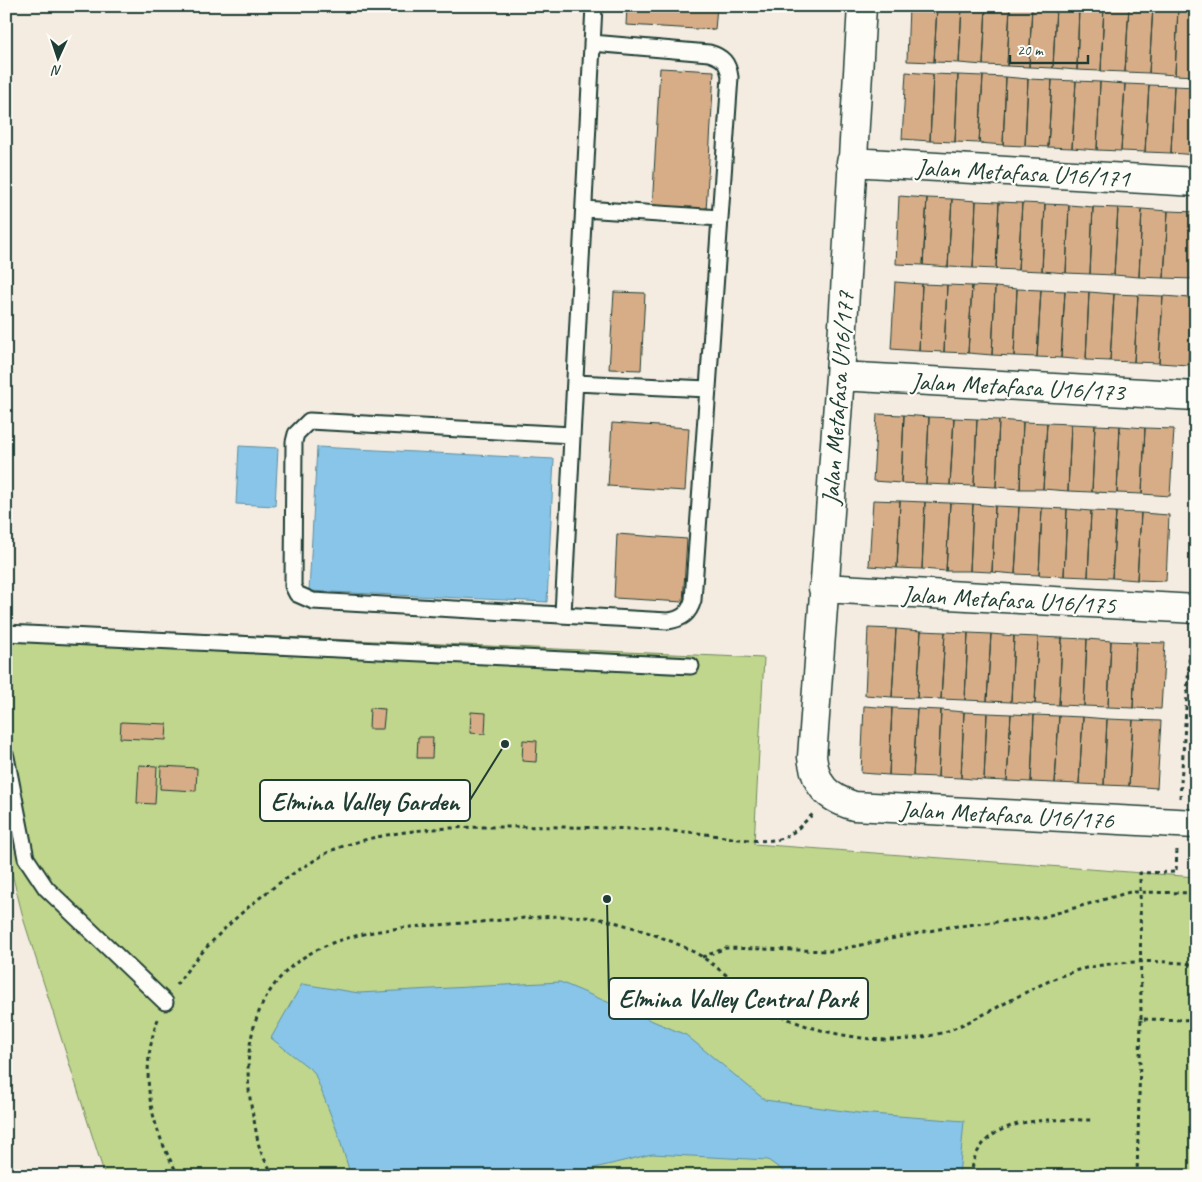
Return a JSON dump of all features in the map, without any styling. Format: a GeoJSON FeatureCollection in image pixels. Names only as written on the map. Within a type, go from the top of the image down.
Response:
{"type":"FeatureCollection","features":[{"type":"Feature","properties":{"kind":"street","name":"Jalan Metafasa U16/177"},"geometry":{"type":"LineString","coordinates":[[822,788],[814,773],[812,756],[840,376],[851,162],[862,6]]}},
{"type":"Feature","properties":{"kind":"street","name":"Jalan Metafasa U16/171"},"geometry":{"type":"LineString","coordinates":[[851,162],[1196,182]]}},
{"type":"Feature","properties":{"kind":"street","name":"Jalan Metafasa U16/173"},"geometry":{"type":"LineString","coordinates":[[840,376],[1196,396]]}},
{"type":"Feature","properties":{"kind":"street","name":"Jalan Metafasa U16/175"},"geometry":{"type":"LineString","coordinates":[[823,588],[1194,609]]}},
{"type":"Feature","properties":{"kind":"street","name":"Jalan Metafasa U16/176"},"geometry":{"type":"LineString","coordinates":[[822,788],[837,800],[854,806],[1187,824]]}},
{"type":"Feature","properties":{"kind":"lane"},"geometry":{"type":"LineString","coordinates":[[563,614],[594,6]]}},
{"type":"Feature","properties":{"kind":"lane"},"geometry":{"type":"LineString","coordinates":[[572,435],[319,420],[309,421],[296,434],[294,442],[291,578],[297,594],[305,599],[668,621],[685,616],[691,609],[730,77],[725,61],[709,53],[592,43]]}},
{"type":"Feature","properties":{"kind":"lane"},"geometry":{"type":"LineString","coordinates":[[584,209],[720,218]]}},
{"type":"Feature","properties":{"kind":"lane"},"geometry":{"type":"LineString","coordinates":[[575,383],[708,389]]}},
{"type":"Feature","properties":{"kind":"lane"},"geometry":{"type":"LineString","coordinates":[[6,633],[691,666]]}},
{"type":"Feature","properties":{"kind":"lane"},"geometry":{"type":"LineString","coordinates":[[6,757],[26,858],[46,888],[165,1002]]}},
{"type":"Feature","properties":{"kind":"path"},"geometry":{"type":"LineString","coordinates":[[1137,1176],[1141,1018],[1140,873],[1176,872],[1187,824],[1196,570]]}},
{"type":"Feature","properties":{"kind":"path"},"geometry":{"type":"LineString","coordinates":[[702,957],[726,948],[831,952],[949,927],[1043,917],[1113,895],[1139,891],[1196,893]]}},
{"type":"Feature","properties":{"kind":"path"},"geometry":{"type":"LineString","coordinates":[[274,1176],[260,1149],[248,1093],[249,1038],[259,1009],[275,984],[294,965],[329,944],[366,932],[568,916],[608,920],[641,930],[702,957],[781,1015],[830,1033],[875,1040],[918,1037],[957,1028],[1016,997],[1078,970],[1140,961],[1178,962],[1196,965]]}},
{"type":"Feature","properties":{"kind":"path"},"geometry":{"type":"LineString","coordinates":[[1141,1018],[1196,1020]]}},
{"type":"Feature","properties":{"kind":"path"},"geometry":{"type":"LineString","coordinates":[[971,1176],[975,1157],[986,1141],[1002,1129],[1021,1123],[1056,1120],[1092,1120]]}},
{"type":"Feature","properties":{"kind":"green space"},"geometry":{"type":"Polygon","coordinates":[[[6,625],[764,658],[754,844],[1196,877],[1196,1176],[105,1176],[24,921],[6,850],[6,625]]]}},
{"type":"Feature","properties":{"kind":"water"},"geometry":{"type":"Polygon","coordinates":[[[239,446],[278,448],[275,506],[236,504],[239,446]]]}},
{"type":"Feature","properties":{"kind":"water"},"geometry":{"type":"Polygon","coordinates":[[[317,447],[554,459],[547,602],[309,591],[317,447]]]}},
{"type":"Feature","properties":{"kind":"water"},"geometry":{"type":"Polygon","coordinates":[[[560,982],[686,1035],[765,1100],[858,1113],[964,1121],[959,1176],[790,1176],[768,1160],[652,1154],[562,1176],[351,1176],[337,1131],[314,1072],[271,1038],[302,984],[359,993],[560,982]]]}},
{"type":"Feature","properties":{"kind":"building"},"geometry":{"type":"Polygon","coordinates":[[[627,6],[717,6],[715,30],[626,25],[627,6]]]}},
{"type":"Feature","properties":{"kind":"building"},"geometry":{"type":"Polygon","coordinates":[[[909,6],[937,6],[934,62],[907,61],[909,6]]]}},
{"type":"Feature","properties":{"kind":"building"},"geometry":{"type":"Polygon","coordinates":[[[937,6],[962,6],[959,63],[934,62],[937,6]]]}},
{"type":"Feature","properties":{"kind":"building"},"geometry":{"type":"Polygon","coordinates":[[[962,6],[986,6],[983,65],[959,63],[962,6]]]}},
{"type":"Feature","properties":{"kind":"building"},"geometry":{"type":"Polygon","coordinates":[[[986,6],[1010,6],[1007,66],[983,65],[986,6]]]}},
{"type":"Feature","properties":{"kind":"building"},"geometry":{"type":"Polygon","coordinates":[[[1010,6],[1032,6],[1029,67],[1007,66],[1010,6]]]}},
{"type":"Feature","properties":{"kind":"building"},"geometry":{"type":"Polygon","coordinates":[[[1032,6],[1056,6],[1053,68],[1029,67],[1032,6]]]}},
{"type":"Feature","properties":{"kind":"building"},"geometry":{"type":"Polygon","coordinates":[[[1056,6],[1079,6],[1077,70],[1053,68],[1056,6]]]}},
{"type":"Feature","properties":{"kind":"building"},"geometry":{"type":"Polygon","coordinates":[[[1079,6],[1104,6],[1101,71],[1077,70],[1079,6]]]}},
{"type":"Feature","properties":{"kind":"building"},"geometry":{"type":"Polygon","coordinates":[[[1104,6],[1129,6],[1125,72],[1101,71],[1104,6]]]}},
{"type":"Feature","properties":{"kind":"building"},"geometry":{"type":"Polygon","coordinates":[[[1129,6],[1153,6],[1149,73],[1125,72],[1129,6]]]}},
{"type":"Feature","properties":{"kind":"building"},"geometry":{"type":"Polygon","coordinates":[[[1153,6],[1178,7],[1175,75],[1149,73],[1153,6]]]}},
{"type":"Feature","properties":{"kind":"building"},"geometry":{"type":"Polygon","coordinates":[[[1178,7],[1196,8],[1196,76],[1175,75],[1178,7]]]}},
{"type":"Feature","properties":{"kind":"building"},"geometry":{"type":"Polygon","coordinates":[[[660,68],[714,71],[706,212],[652,209],[660,68]]]}},
{"type":"Feature","properties":{"kind":"building"},"geometry":{"type":"Polygon","coordinates":[[[906,72],[933,74],[930,141],[902,139],[906,72]]]}},
{"type":"Feature","properties":{"kind":"building"},"geometry":{"type":"Polygon","coordinates":[[[933,74],[958,75],[955,142],[930,141],[933,74]]]}},
{"type":"Feature","properties":{"kind":"building"},"geometry":{"type":"Polygon","coordinates":[[[958,75],[983,76],[979,143],[955,142],[958,75]]]}},
{"type":"Feature","properties":{"kind":"building"},"geometry":{"type":"Polygon","coordinates":[[[983,76],[1006,77],[1003,145],[979,143],[983,76]]]}},
{"type":"Feature","properties":{"kind":"building"},"geometry":{"type":"Polygon","coordinates":[[[1006,77],[1028,79],[1025,146],[1003,145],[1006,77]]]}},
{"type":"Feature","properties":{"kind":"building"},"geometry":{"type":"Polygon","coordinates":[[[1028,79],[1052,80],[1048,147],[1025,146],[1028,79]]]}},
{"type":"Feature","properties":{"kind":"building"},"geometry":{"type":"Polygon","coordinates":[[[1052,80],[1076,81],[1072,148],[1048,147],[1052,80]]]}},
{"type":"Feature","properties":{"kind":"building"},"geometry":{"type":"Polygon","coordinates":[[[1076,81],[1100,82],[1097,150],[1072,148],[1076,81]]]}},
{"type":"Feature","properties":{"kind":"building"},"geometry":{"type":"Polygon","coordinates":[[[1100,82],[1125,84],[1121,151],[1097,150],[1100,82]]]}},
{"type":"Feature","properties":{"kind":"building"},"geometry":{"type":"Polygon","coordinates":[[[1125,84],[1149,85],[1145,152],[1121,151],[1125,84]]]}},
{"type":"Feature","properties":{"kind":"building"},"geometry":{"type":"Polygon","coordinates":[[[1149,85],[1174,86],[1171,153],[1145,152],[1149,85]]]}},
{"type":"Feature","properties":{"kind":"building"},"geometry":{"type":"Polygon","coordinates":[[[1174,86],[1196,87],[1196,155],[1171,153],[1174,86]]]}},
{"type":"Feature","properties":{"kind":"building"},"geometry":{"type":"Polygon","coordinates":[[[899,196],[927,198],[923,265],[896,264],[899,196]]]}},
{"type":"Feature","properties":{"kind":"building"},"geometry":{"type":"Polygon","coordinates":[[[927,198],[952,199],[948,267],[923,265],[927,198]]]}},
{"type":"Feature","properties":{"kind":"building"},"geometry":{"type":"Polygon","coordinates":[[[952,199],[976,201],[973,268],[948,267],[952,199]]]}},
{"type":"Feature","properties":{"kind":"building"},"geometry":{"type":"Polygon","coordinates":[[[976,201],[999,202],[996,269],[973,268],[976,201]]]}},
{"type":"Feature","properties":{"kind":"building"},"geometry":{"type":"Polygon","coordinates":[[[999,202],[1022,203],[1018,270],[996,269],[999,202]]]}},
{"type":"Feature","properties":{"kind":"building"},"geometry":{"type":"Polygon","coordinates":[[[1022,203],[1045,204],[1042,271],[1018,270],[1022,203]]]}},
{"type":"Feature","properties":{"kind":"building"},"geometry":{"type":"Polygon","coordinates":[[[1045,204],[1069,205],[1066,273],[1042,271],[1045,204]]]}},
{"type":"Feature","properties":{"kind":"building"},"geometry":{"type":"Polygon","coordinates":[[[1069,205],[1093,207],[1090,274],[1066,273],[1069,205]]]}},
{"type":"Feature","properties":{"kind":"building"},"geometry":{"type":"Polygon","coordinates":[[[1093,207],[1118,208],[1114,275],[1090,274],[1093,207]]]}},
{"type":"Feature","properties":{"kind":"building"},"geometry":{"type":"Polygon","coordinates":[[[1118,208],[1142,209],[1139,277],[1114,275],[1118,208]]]}},
{"type":"Feature","properties":{"kind":"building"},"geometry":{"type":"Polygon","coordinates":[[[1142,209],[1168,211],[1164,278],[1139,277],[1142,209]]]}},
{"type":"Feature","properties":{"kind":"building"},"geometry":{"type":"Polygon","coordinates":[[[1168,211],[1196,212],[1192,279],[1164,278],[1168,211]]]}},
{"type":"Feature","properties":{"kind":"building"},"geometry":{"type":"Polygon","coordinates":[[[895,282],[922,284],[919,351],[891,349],[895,282]]]}},
{"type":"Feature","properties":{"kind":"building"},"geometry":{"type":"Polygon","coordinates":[[[922,284],[947,285],[944,352],[919,351],[922,284]]]}},
{"type":"Feature","properties":{"kind":"building"},"geometry":{"type":"Polygon","coordinates":[[[947,285],[972,286],[968,353],[944,352],[947,285]]]}},
{"type":"Feature","properties":{"kind":"building"},"geometry":{"type":"Polygon","coordinates":[[[972,286],[995,287],[992,355],[968,353],[972,286]]]}},
{"type":"Feature","properties":{"kind":"building"},"geometry":{"type":"Polygon","coordinates":[[[995,287],[1017,289],[1014,356],[992,355],[995,287]]]}},
{"type":"Feature","properties":{"kind":"building"},"geometry":{"type":"Polygon","coordinates":[[[1017,289],[1041,290],[1037,357],[1014,356],[1017,289]]]}},
{"type":"Feature","properties":{"kind":"building"},"geometry":{"type":"Polygon","coordinates":[[[1041,290],[1065,291],[1061,358],[1037,357],[1041,290]]]}},
{"type":"Feature","properties":{"kind":"building"},"geometry":{"type":"Polygon","coordinates":[[[1065,291],[1089,292],[1086,360],[1061,358],[1065,291]]]}},
{"type":"Feature","properties":{"kind":"building"},"geometry":{"type":"Polygon","coordinates":[[[614,292],[645,293],[641,370],[609,369],[614,292]]]}},
{"type":"Feature","properties":{"kind":"building"},"geometry":{"type":"Polygon","coordinates":[[[1089,292],[1114,294],[1110,361],[1086,360],[1089,292]]]}},
{"type":"Feature","properties":{"kind":"building"},"geometry":{"type":"Polygon","coordinates":[[[1114,294],[1138,295],[1134,362],[1110,361],[1114,294]]]}},
{"type":"Feature","properties":{"kind":"building"},"geometry":{"type":"Polygon","coordinates":[[[1138,295],[1163,296],[1159,363],[1134,362],[1138,295]]]}},
{"type":"Feature","properties":{"kind":"building"},"geometry":{"type":"Polygon","coordinates":[[[1163,296],[1191,298],[1188,365],[1159,363],[1163,296]]]}},
{"type":"Feature","properties":{"kind":"building"},"geometry":{"type":"Polygon","coordinates":[[[877,414],[904,415],[901,483],[873,481],[877,414]]]}},
{"type":"Feature","properties":{"kind":"building"},"geometry":{"type":"Polygon","coordinates":[[[904,415],[929,417],[926,484],[901,483],[904,415]]]}},
{"type":"Feature","properties":{"kind":"building"},"geometry":{"type":"Polygon","coordinates":[[[929,417],[954,418],[950,485],[926,484],[929,417]]]}},
{"type":"Feature","properties":{"kind":"building"},"geometry":{"type":"Polygon","coordinates":[[[954,418],[977,419],[974,486],[950,485],[954,418]]]}},
{"type":"Feature","properties":{"kind":"building"},"geometry":{"type":"Polygon","coordinates":[[[977,419],[999,420],[996,487],[974,486],[977,419]]]}},
{"type":"Feature","properties":{"kind":"building"},"geometry":{"type":"Polygon","coordinates":[[[999,420],[1023,422],[1020,489],[996,487],[999,420]]]}},
{"type":"Feature","properties":{"kind":"building"},"geometry":{"type":"Polygon","coordinates":[[[1023,422],[1047,423],[1043,489],[1020,489],[1023,422]]]}},
{"type":"Feature","properties":{"kind":"building"},"geometry":{"type":"Polygon","coordinates":[[[612,423],[689,428],[685,491],[608,486],[612,423]]]}},
{"type":"Feature","properties":{"kind":"building"},"geometry":{"type":"Polygon","coordinates":[[[1047,423],[1071,424],[1068,491],[1043,489],[1047,423]]]}},
{"type":"Feature","properties":{"kind":"building"},"geometry":{"type":"Polygon","coordinates":[[[1071,424],[1095,425],[1092,492],[1068,491],[1071,424]]]}},
{"type":"Feature","properties":{"kind":"building"},"geometry":{"type":"Polygon","coordinates":[[[1095,425],[1120,426],[1117,493],[1092,492],[1095,425]]]}},
{"type":"Feature","properties":{"kind":"building"},"geometry":{"type":"Polygon","coordinates":[[[1120,426],[1145,428],[1142,494],[1117,493],[1120,426]]]}},
{"type":"Feature","properties":{"kind":"building"},"geometry":{"type":"Polygon","coordinates":[[[1145,428],[1174,429],[1170,496],[1142,494],[1145,428]]]}},
{"type":"Feature","properties":{"kind":"building"},"geometry":{"type":"Polygon","coordinates":[[[873,500],[900,501],[897,568],[869,566],[873,500]]]}},
{"type":"Feature","properties":{"kind":"building"},"geometry":{"type":"Polygon","coordinates":[[[900,501],[925,502],[922,569],[897,568],[900,501]]]}},
{"type":"Feature","properties":{"kind":"building"},"geometry":{"type":"Polygon","coordinates":[[[925,502],[950,503],[946,571],[922,569],[925,502]]]}},
{"type":"Feature","properties":{"kind":"building"},"geometry":{"type":"Polygon","coordinates":[[[950,503],[973,504],[970,571],[946,571],[950,503]]]}},
{"type":"Feature","properties":{"kind":"building"},"geometry":{"type":"Polygon","coordinates":[[[973,504],[995,506],[992,572],[970,571],[973,504]]]}},
{"type":"Feature","properties":{"kind":"building"},"geometry":{"type":"Polygon","coordinates":[[[995,506],[1019,507],[1015,574],[992,572],[995,506]]]}},
{"type":"Feature","properties":{"kind":"building"},"geometry":{"type":"Polygon","coordinates":[[[1019,507],[1042,508],[1039,575],[1015,574],[1019,507]]]}},
{"type":"Feature","properties":{"kind":"building"},"geometry":{"type":"Polygon","coordinates":[[[1042,508],[1067,509],[1064,576],[1039,575],[1042,508]]]}},
{"type":"Feature","properties":{"kind":"building"},"geometry":{"type":"Polygon","coordinates":[[[1067,509],[1091,511],[1088,577],[1064,576],[1067,509]]]}},
{"type":"Feature","properties":{"kind":"building"},"geometry":{"type":"Polygon","coordinates":[[[1091,511],[1116,512],[1112,578],[1088,577],[1091,511]]]}},
{"type":"Feature","properties":{"kind":"building"},"geometry":{"type":"Polygon","coordinates":[[[1116,512],[1141,513],[1137,580],[1112,578],[1116,512]]]}},
{"type":"Feature","properties":{"kind":"building"},"geometry":{"type":"Polygon","coordinates":[[[1141,513],[1169,515],[1166,581],[1137,580],[1141,513]]]}},
{"type":"Feature","properties":{"kind":"building"},"geometry":{"type":"Polygon","coordinates":[[[617,534],[687,539],[683,602],[614,598],[617,534]]]}},
{"type":"Feature","properties":{"kind":"building"},"geometry":{"type":"Polygon","coordinates":[[[868,628],[896,629],[892,697],[865,695],[868,628]]]}},
{"type":"Feature","properties":{"kind":"building"},"geometry":{"type":"Polygon","coordinates":[[[896,629],[921,631],[917,698],[892,697],[896,629]]]}},
{"type":"Feature","properties":{"kind":"building"},"geometry":{"type":"Polygon","coordinates":[[[921,631],[945,632],[941,699],[917,698],[921,631]]]}},
{"type":"Feature","properties":{"kind":"building"},"geometry":{"type":"Polygon","coordinates":[[[945,632],[968,633],[965,700],[941,699],[945,632]]]}},
{"type":"Feature","properties":{"kind":"building"},"geometry":{"type":"Polygon","coordinates":[[[968,633],[991,634],[987,701],[965,700],[968,633]]]}},
{"type":"Feature","properties":{"kind":"building"},"geometry":{"type":"Polygon","coordinates":[[[991,634],[1014,636],[1011,702],[987,701],[991,634]]]}},
{"type":"Feature","properties":{"kind":"building"},"geometry":{"type":"Polygon","coordinates":[[[1014,636],[1038,637],[1035,704],[1011,702],[1014,636]]]}},
{"type":"Feature","properties":{"kind":"building"},"geometry":{"type":"Polygon","coordinates":[[[1038,637],[1062,638],[1059,705],[1035,704],[1038,637]]]}},
{"type":"Feature","properties":{"kind":"building"},"geometry":{"type":"Polygon","coordinates":[[[1062,638],[1087,639],[1084,706],[1059,705],[1062,638]]]}},
{"type":"Feature","properties":{"kind":"building"},"geometry":{"type":"Polygon","coordinates":[[[1087,639],[1111,641],[1108,707],[1084,706],[1087,639]]]}},
{"type":"Feature","properties":{"kind":"building"},"geometry":{"type":"Polygon","coordinates":[[[1111,641],[1136,642],[1133,708],[1108,707],[1111,641]]]}},
{"type":"Feature","properties":{"kind":"building"},"geometry":{"type":"Polygon","coordinates":[[[1136,642],[1165,643],[1161,709],[1133,708],[1136,642]]]}},
{"type":"Feature","properties":{"kind":"building"},"geometry":{"type":"Polygon","coordinates":[[[864,706],[892,708],[889,775],[861,773],[864,706]]]}},
{"type":"Feature","properties":{"kind":"building"},"geometry":{"type":"Polygon","coordinates":[[[370,708],[385,709],[383,729],[369,729],[370,708]]]}},
{"type":"Feature","properties":{"kind":"building"},"geometry":{"type":"Polygon","coordinates":[[[892,708],[917,709],[913,776],[889,775],[892,708]]]}},
{"type":"Feature","properties":{"kind":"building"},"geometry":{"type":"Polygon","coordinates":[[[917,709],[941,710],[938,777],[913,776],[917,709]]]}},
{"type":"Feature","properties":{"kind":"building"},"geometry":{"type":"Polygon","coordinates":[[[941,710],[964,712],[961,778],[938,777],[941,710]]]}},
{"type":"Feature","properties":{"kind":"building"},"geometry":{"type":"Polygon","coordinates":[[[471,712],[486,713],[485,734],[470,733],[471,712]]]}},
{"type":"Feature","properties":{"kind":"building"},"geometry":{"type":"Polygon","coordinates":[[[964,712],[987,713],[984,780],[961,778],[964,712]]]}},
{"type":"Feature","properties":{"kind":"building"},"geometry":{"type":"Polygon","coordinates":[[[987,713],[1011,714],[1007,781],[984,780],[987,713]]]}},
{"type":"Feature","properties":{"kind":"building"},"geometry":{"type":"Polygon","coordinates":[[[1011,714],[1034,715],[1031,782],[1007,781],[1011,714]]]}},
{"type":"Feature","properties":{"kind":"building"},"geometry":{"type":"Polygon","coordinates":[[[1034,715],[1059,716],[1055,783],[1031,782],[1034,715]]]}},
{"type":"Feature","properties":{"kind":"building"},"geometry":{"type":"Polygon","coordinates":[[[1059,716],[1083,717],[1079,784],[1055,783],[1059,716]]]}},
{"type":"Feature","properties":{"kind":"building"},"geometry":{"type":"Polygon","coordinates":[[[1083,717],[1107,719],[1104,785],[1079,784],[1083,717]]]}},
{"type":"Feature","properties":{"kind":"building"},"geometry":{"type":"Polygon","coordinates":[[[1107,719],[1133,720],[1129,786],[1104,785],[1107,719]]]}},
{"type":"Feature","properties":{"kind":"building"},"geometry":{"type":"Polygon","coordinates":[[[1133,720],[1161,721],[1157,788],[1129,786],[1133,720]]]}},
{"type":"Feature","properties":{"kind":"building"},"geometry":{"type":"Polygon","coordinates":[[[121,722],[167,724],[166,740],[120,738],[121,722]]]}},
{"type":"Feature","properties":{"kind":"building"},"geometry":{"type":"Polygon","coordinates":[[[418,737],[433,737],[432,758],[417,758],[418,737]]]}},
{"type":"Feature","properties":{"kind":"building"},"geometry":{"type":"Polygon","coordinates":[[[523,740],[537,741],[536,762],[522,761],[523,740]]]}},
{"type":"Feature","properties":{"kind":"building"},"geometry":{"type":"Polygon","coordinates":[[[139,765],[157,766],[155,804],[137,803],[139,765]]]}},
{"type":"Feature","properties":{"kind":"building"},"geometry":{"type":"Polygon","coordinates":[[[161,766],[197,768],[196,791],[160,789],[161,766]]]}},
{"type":"Feature","properties":{"kind":"place","name":"Elmina Valley Garden"},"geometry":{"type":"Point","coordinates":[505,744]}},
{"type":"Feature","properties":{"kind":"place","name":"Elmina Valley Central Park"},"geometry":{"type":"Point","coordinates":[607,899]}}]}
